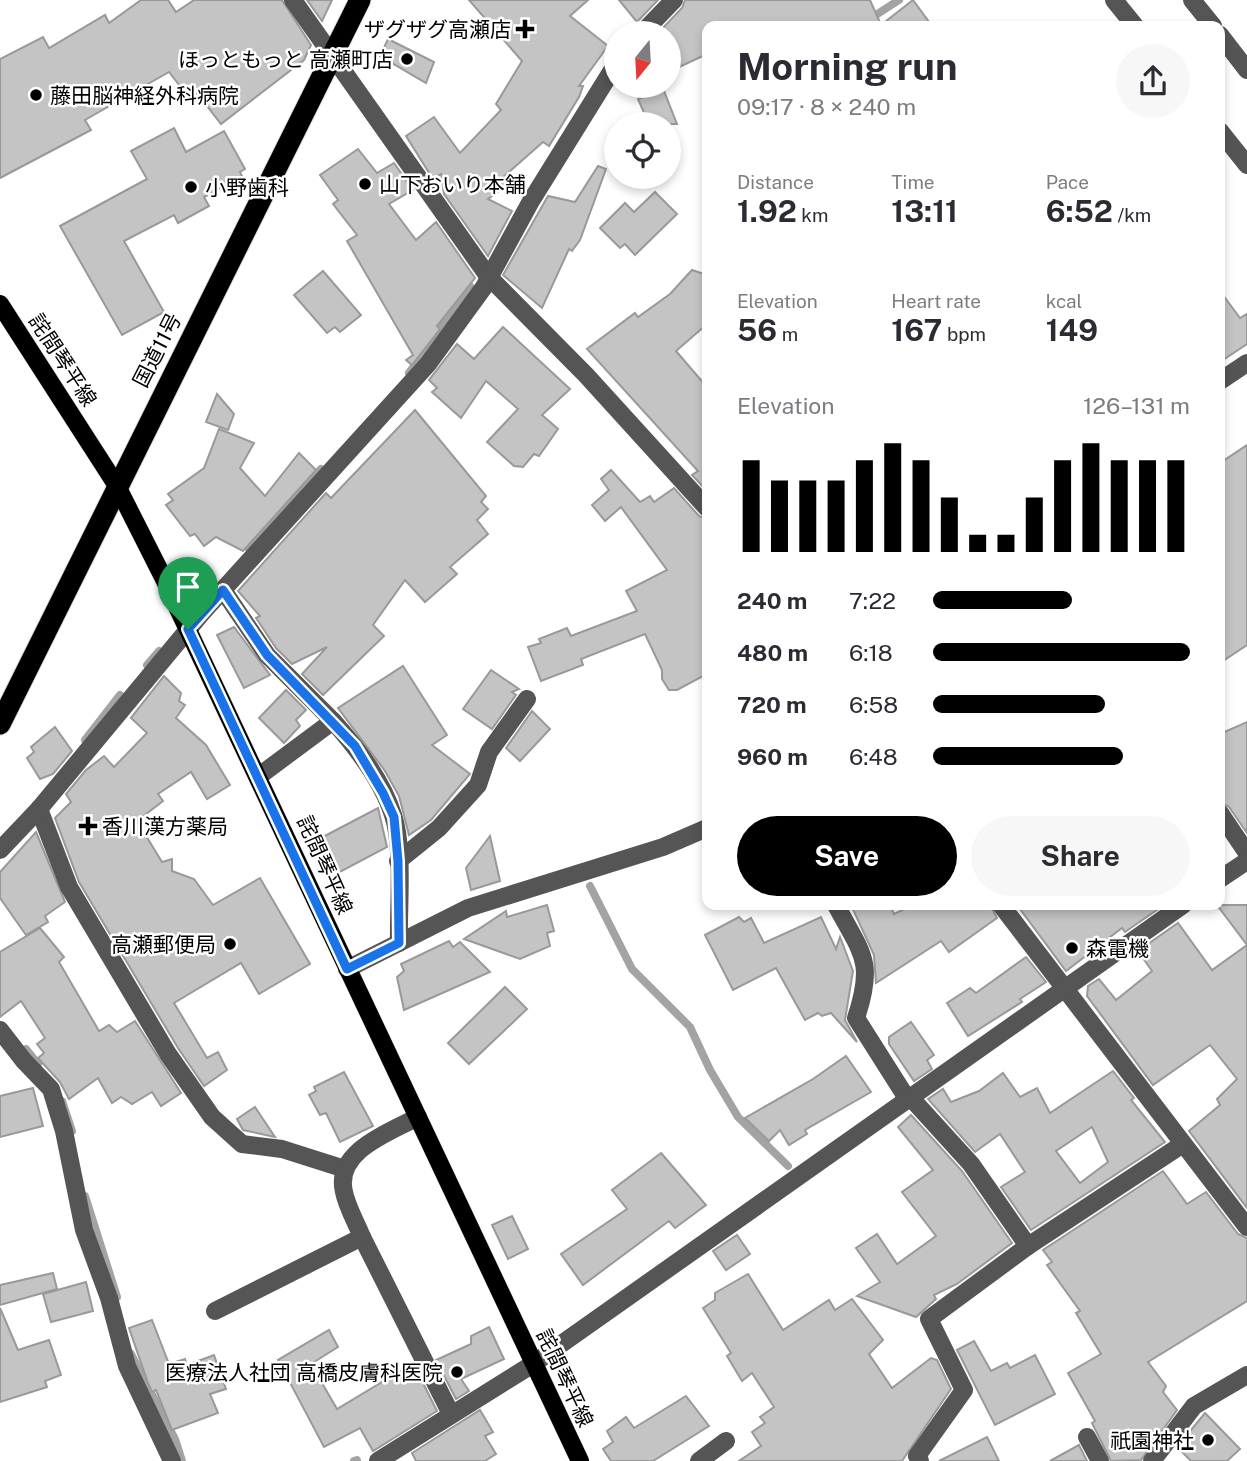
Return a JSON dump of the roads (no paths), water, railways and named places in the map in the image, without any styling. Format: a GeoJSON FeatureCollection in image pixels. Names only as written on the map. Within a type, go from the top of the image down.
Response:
{"type":"FeatureCollection","features":[{"type":"Feature","properties":{"kind":"highway","name":"国道11号"},"geometry":{"type":"LineString","coordinates":[[0,724],[360,0]]}},
{"type":"Feature","properties":{"kind":"main road","name":"詫間琴平線"},"geometry":{"type":"LineString","coordinates":[[0,303],[117,486],[259,776],[347,969],[580,1461]]}},
{"type":"Feature","properties":{"kind":"street"},"geometry":{"type":"LineString","coordinates":[[293,0],[488,276],[586,375],[702,503]]}},
{"type":"Feature","properties":{"kind":"street"},"geometry":{"type":"LineString","coordinates":[[654,21],[674,0]]}},
{"type":"Feature","properties":{"kind":"street"},"geometry":{"type":"LineString","coordinates":[[1114,0],[1131,21]]}},
{"type":"Feature","properties":{"kind":"street"},"geometry":{"type":"LineString","coordinates":[[1192,0],[1209,21]]}},
{"type":"Feature","properties":{"kind":"street"},"geometry":{"type":"LineString","coordinates":[[1225,41],[1247,70]]}},
{"type":"Feature","properties":{"kind":"street"},"geometry":{"type":"LineString","coordinates":[[0,850],[39,809],[188,629],[428,364],[484,287],[488,276],[604,84]]}},
{"type":"Feature","properties":{"kind":"street"},"geometry":{"type":"LineString","coordinates":[[1225,137],[1247,165]]}},
{"type":"Feature","properties":{"kind":"street"},"geometry":{"type":"LineString","coordinates":[[1225,378],[1247,363]]}},
{"type":"Feature","properties":{"kind":"street"},"geometry":{"type":"LineString","coordinates":[[223,590],[267,655],[355,746],[383,793],[394,817],[398,861],[399,943]]}},
{"type":"Feature","properties":{"kind":"street"},"geometry":{"type":"LineString","coordinates":[[398,861],[439,828],[478,785],[489,752],[527,699]]}},
{"type":"Feature","properties":{"kind":"street"},"geometry":{"type":"LineString","coordinates":[[259,776],[332,721]]}},
{"type":"Feature","properties":{"kind":"street"},"geometry":{"type":"LineString","coordinates":[[39,809],[69,887],[168,1054],[212,1117],[242,1144],[282,1149],[345,1169]]}},
{"type":"Feature","properties":{"kind":"street"},"geometry":{"type":"LineString","coordinates":[[1225,820],[1247,853]]}},
{"type":"Feature","properties":{"kind":"street"},"geometry":{"type":"LineString","coordinates":[[347,969],[468,908],[663,847],[702,830]]}},
{"type":"Feature","properties":{"kind":"street"},"geometry":{"type":"LineString","coordinates":[[1225,875],[1247,860]]}},
{"type":"Feature","properties":{"kind":"street"},"geometry":{"type":"LineString","coordinates":[[839,910],[866,964],[865,990],[856,1018],[909,1099],[971,1164],[1028,1246]]}},
{"type":"Feature","properties":{"kind":"street"},"geometry":{"type":"LineString","coordinates":[[1005,910],[1247,1227]]}},
{"type":"Feature","properties":{"kind":"street"},"geometry":{"type":"LineString","coordinates":[[379,1461],[533,1364],[1063,987],[1176,910]]}},
{"type":"Feature","properties":{"kind":"street"},"geometry":{"type":"LineString","coordinates":[[0,1030],[24,1061],[51,1089],[64,1131],[84,1230],[109,1298],[127,1366],[172,1461]]}},
{"type":"Feature","properties":{"kind":"street"},"geometry":{"type":"LineString","coordinates":[[418,1117],[357,1151],[345,1169],[343,1190],[362,1237],[451,1414]]}},
{"type":"Feature","properties":{"kind":"street"},"geometry":{"type":"LineString","coordinates":[[920,1461],[917,1456],[964,1390],[929,1319],[1028,1246],[1183,1144]]}},
{"type":"Feature","properties":{"kind":"street"},"geometry":{"type":"LineString","coordinates":[[215,1311],[362,1237]]}},
{"type":"Feature","properties":{"kind":"street"},"geometry":{"type":"LineString","coordinates":[[1152,1461],[1194,1406],[1247,1376]]}},
{"type":"Feature","properties":{"kind":"street"},"geometry":{"type":"LineString","coordinates":[[1087,1437],[1100,1461]]}},
{"type":"Feature","properties":{"kind":"street"},"geometry":{"type":"LineString","coordinates":[[699,1461],[726,1441]]}},
{"type":"Feature","properties":{"kind":"waterway"},"geometry":{"type":"LineString","coordinates":[[867,21],[899,0]]}},
{"type":"Feature","properties":{"kind":"waterway"},"geometry":{"type":"LineString","coordinates":[[409,373],[470,286],[464,279]]}},
{"type":"Feature","properties":{"kind":"waterway"},"geometry":{"type":"LineString","coordinates":[[247,547],[321,469]]}},
{"type":"Feature","properties":{"kind":"waterway"},"geometry":{"type":"LineString","coordinates":[[147,665],[159,651]]}},
{"type":"Feature","properties":{"kind":"waterway"},"geometry":{"type":"LineString","coordinates":[[85,740],[120,695]]}},
{"type":"Feature","properties":{"kind":"waterway"},"geometry":{"type":"LineString","coordinates":[[590,886],[632,969],[690,1027],[710,1070],[738,1117],[788,1166]]}},
{"type":"Feature","properties":{"kind":"waterway"},"geometry":{"type":"LineString","coordinates":[[26,1049],[38,1064]]}},
{"type":"Feature","properties":{"kind":"waterway"},"geometry":{"type":"LineString","coordinates":[[62,1101],[72,1131]]}},
{"type":"Feature","properties":{"kind":"waterway"},"geometry":{"type":"LineString","coordinates":[[85,1196],[117,1297]]}},
{"type":"Feature","properties":{"kind":"waterway"},"geometry":{"type":"LineString","coordinates":[[131,1354],[175,1439],[182,1461]]}},
{"type":"Feature","properties":{"kind":"place","name":"ザグザグ高瀬店"},"geometry":{"type":"Point","coordinates":[525,29]}},
{"type":"Feature","properties":{"kind":"place","name":"ほっともっと 高瀬町店"},"geometry":{"type":"Point","coordinates":[407,59]}},
{"type":"Feature","properties":{"kind":"place","name":"藤田脳神経外科病院"},"geometry":{"type":"Point","coordinates":[36,95]}},
{"type":"Feature","properties":{"kind":"place","name":"山下おいり本舗"},"geometry":{"type":"Point","coordinates":[365,184]}},
{"type":"Feature","properties":{"kind":"place","name":"小野歯科"},"geometry":{"type":"Point","coordinates":[191,187]}},
{"type":"Feature","properties":{"kind":"place","name":"香川漢方薬局"},"geometry":{"type":"Point","coordinates":[88,826]}},
{"type":"Feature","properties":{"kind":"place","name":"高瀬郵便局"},"geometry":{"type":"Point","coordinates":[230,944]}},
{"type":"Feature","properties":{"kind":"place","name":"森電機"},"geometry":{"type":"Point","coordinates":[1072,948]}},
{"type":"Feature","properties":{"kind":"place","name":"医療法人社団 高橋皮膚科医院"},"geometry":{"type":"Point","coordinates":[457,1372]}},
{"type":"Feature","properties":{"kind":"place","name":"祇園神社"},"geometry":{"type":"Point","coordinates":[1208,1440]}}]}
